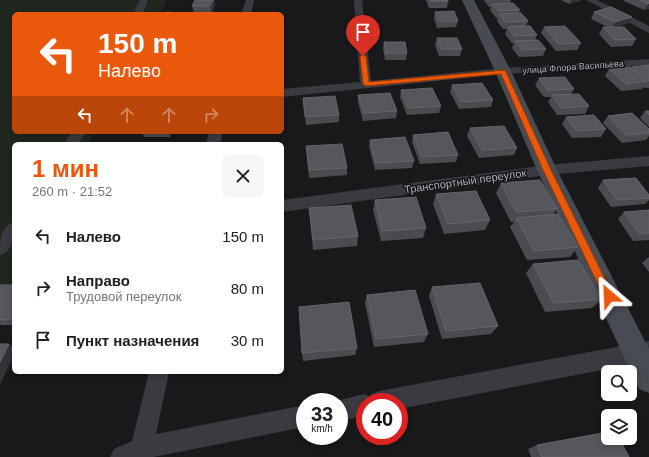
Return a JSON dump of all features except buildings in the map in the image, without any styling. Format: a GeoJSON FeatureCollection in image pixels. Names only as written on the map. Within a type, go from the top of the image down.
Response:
{"type":"FeatureCollection","features":[{"type":"Feature","properties":{"kind":"street"},"geometry":{"type":"LineString","coordinates":[[139,12],[144,0]]}},
{"type":"Feature","properties":{"kind":"street"},"geometry":{"type":"LineString","coordinates":[[247,12],[250,0]]}},
{"type":"Feature","properties":{"kind":"street"},"geometry":{"type":"LineString","coordinates":[[358,0],[366,84]]}},
{"type":"Feature","properties":{"kind":"street"},"geometry":{"type":"LineString","coordinates":[[468,0],[503,71],[547,170],[642,352],[649,379]]}},
{"type":"Feature","properties":{"kind":"street"},"geometry":{"type":"LineString","coordinates":[[590,0],[649,30]]}},
{"type":"Feature","properties":{"kind":"street","name":"улица Флора Васильева"},"geometry":{"type":"LineString","coordinates":[[284,93],[503,71],[649,62]]}},
{"type":"Feature","properties":{"kind":"street","name":"Транспортный переулок"},"geometry":{"type":"LineString","coordinates":[[284,206],[547,170],[649,161]]}},
{"type":"Feature","properties":{"kind":"street"},"geometry":{"type":"LineString","coordinates":[[0,248],[12,231]]}},
{"type":"Feature","properties":{"kind":"street"},"geometry":{"type":"LineString","coordinates":[[408,396],[642,352]]}},
{"type":"Feature","properties":{"kind":"street"},"geometry":{"type":"LineString","coordinates":[[158,374],[134,454],[296,418]]}},
{"type":"Feature","properties":{"kind":"shaded area"},"geometry":{"type":"Polygon","coordinates":[[[0,0],[167,0],[161,12],[12,12],[12,134],[94,134],[90,142],[12,142],[12,285],[0,307],[0,0]]]}},
{"type":"Feature","properties":{"kind":"route"},"geometry":{"type":"LineString","coordinates":[[363,56],[366,84],[503,71],[547,170],[609,296]]}}]}
